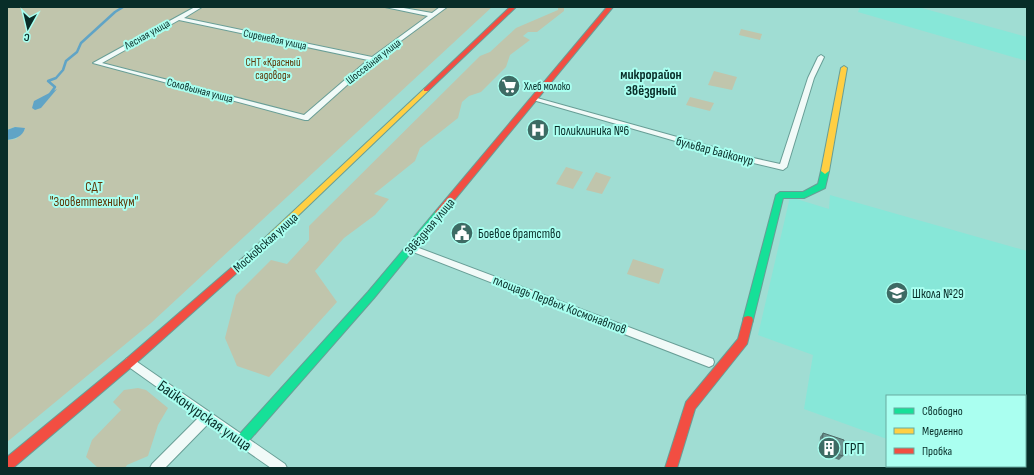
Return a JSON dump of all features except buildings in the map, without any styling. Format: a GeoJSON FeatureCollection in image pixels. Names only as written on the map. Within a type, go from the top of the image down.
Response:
{"type":"FeatureCollection","features":[{"type":"Feature","properties":{"kind":"street","name":"Лесная улица"},"geometry":{"type":"LineString","coordinates":[[96,63],[199,7]]}},
{"type":"Feature","properties":{"kind":"street"},"geometry":{"type":"LineString","coordinates":[[388,7],[433,15]]}},
{"type":"Feature","properties":{"kind":"street","name":"Шоссейная улица"},"geometry":{"type":"LineString","coordinates":[[305,118],[373,60],[444,7]]}},
{"type":"Feature","properties":{"kind":"street","name":"Московская улица"},"geometry":{"type":"LineString","coordinates":[[7,465],[130,362],[259,249],[513,7]]}},
{"type":"Feature","properties":{"kind":"street","name":"Звёздная улица"},"geometry":{"type":"LineString","coordinates":[[242,440],[411,248],[610,7]]}},
{"type":"Feature","properties":{"kind":"street","name":"Сиреневая улица"},"geometry":{"type":"LineString","coordinates":[[177,18],[373,60]]}},
{"type":"Feature","properties":{"kind":"street","name":"бульвар Байконур"},"geometry":{"type":"LineString","coordinates":[[535,98],[748,159],[783,167],[811,78],[821,57]]}},
{"type":"Feature","properties":{"kind":"street","name":"Соловьиная улица"},"geometry":{"type":"LineString","coordinates":[[96,63],[305,118]]}},
{"type":"Feature","properties":{"kind":"street"},"geometry":{"type":"LineString","coordinates":[[671,468],[690,406],[743,341],[780,195],[804,195],[822,186],[844,68]]}},
{"type":"Feature","properties":{"kind":"street","name":"площадь Первых Космонавтов"},"geometry":{"type":"LineString","coordinates":[[411,248],[709,362]]}},
{"type":"Feature","properties":{"kind":"street","name":"Байконурская улица"},"geometry":{"type":"LineString","coordinates":[[130,362],[281,468]]}},
{"type":"Feature","properties":{"kind":"street"},"geometry":{"type":"LineString","coordinates":[[156,468],[208,416]]}},
{"type":"Feature","properties":{"kind":"shaded area"},"geometry":{"type":"Polygon","coordinates":[[[860,7],[918,7],[1027,37],[1027,61],[858,12],[860,7]]]}},
{"type":"Feature","properties":{"kind":"shaded area","name":"Школа №29"},"geometry":{"type":"Polygon","coordinates":[[[830,195],[1027,251],[1027,468],[962,467],[1026,467],[1026,395],[886,395],[886,439],[804,409],[813,355],[758,335],[790,197],[829,209],[830,195]]]}},
{"type":"Feature","properties":{"kind":"green space"},"geometry":{"type":"Polygon","coordinates":[[[7,7],[492,7],[151,323],[7,442],[7,140],[16,139],[25,129],[15,127],[7,130],[7,7]]]}},
{"type":"Feature","properties":{"kind":"green space"},"geometry":{"type":"Polygon","coordinates":[[[558,7],[564,7],[564,11],[537,32],[528,32],[523,36],[530,40],[510,55],[506,67],[481,92],[469,96],[462,102],[458,118],[420,148],[415,161],[374,194],[389,199],[375,215],[344,238],[315,271],[337,302],[269,377],[237,366],[225,338],[236,295],[271,260],[287,264],[309,240],[309,226],[480,56],[490,52],[516,28],[558,10],[558,7]]]}},
{"type":"Feature","properties":{"kind":"green space"},"geometry":{"type":"Polygon","coordinates":[[[741,29],[762,34],[760,40],[739,35],[741,29]]]}},
{"type":"Feature","properties":{"kind":"green space"},"geometry":{"type":"Polygon","coordinates":[[[714,71],[737,77],[732,90],[708,85],[714,71]]]}},
{"type":"Feature","properties":{"kind":"green space"},"geometry":{"type":"Polygon","coordinates":[[[690,97],[714,103],[710,111],[686,105],[690,97]]]}},
{"type":"Feature","properties":{"kind":"green space"},"geometry":{"type":"Polygon","coordinates":[[[566,167],[583,172],[573,189],[556,184],[566,167]]]}},
{"type":"Feature","properties":{"kind":"green space"},"geometry":{"type":"Polygon","coordinates":[[[596,172],[611,177],[602,194],[586,190],[596,172]]]}},
{"type":"Feature","properties":{"kind":"green space"},"geometry":{"type":"Polygon","coordinates":[[[633,259],[664,269],[659,284],[627,274],[633,259]]]}},
{"type":"Feature","properties":{"kind":"green space"},"geometry":{"type":"Polygon","coordinates":[[[138,388],[146,390],[168,408],[158,425],[148,456],[127,465],[125,468],[98,468],[86,457],[92,440],[121,410],[113,402],[124,390],[138,388]]]}},
{"type":"Feature","properties":{"kind":"water"},"geometry":{"type":"Polygon","coordinates":[[[57,89],[41,108],[35,110],[32,108],[34,101],[57,89]]]}},
{"type":"Feature","properties":{"kind":"water"},"geometry":{"type":"Polygon","coordinates":[[[15,127],[25,128],[22,134],[7,140],[7,130],[15,127]]]}},
{"type":"Feature","properties":{"kind":"waterway"},"geometry":{"type":"LineString","coordinates":[[50,94],[55,87],[48,81],[56,78],[63,70],[66,61],[77,52],[81,43],[115,12],[123,7]]}},
{"type":"Feature","properties":{"kind":"traffic: fast"},"geometry":{"type":"LineString","coordinates":[[748,320],[780,195],[804,195],[822,186],[825,171]]}},
{"type":"Feature","properties":{"kind":"traffic: fast"},"geometry":{"type":"LineString","coordinates":[[242,440],[371,295],[439,213]]}},
{"type":"Feature","properties":{"kind":"traffic: slow"},"geometry":{"type":"LineString","coordinates":[[825,171],[844,68]]}},
{"type":"Feature","properties":{"kind":"traffic: slow"},"geometry":{"type":"LineString","coordinates":[[256,251],[426,90]]}},
{"type":"Feature","properties":{"kind":"traffic: jam"},"geometry":{"type":"LineString","coordinates":[[426,90],[513,7]]}},
{"type":"Feature","properties":{"kind":"traffic: jam"},"geometry":{"type":"LineString","coordinates":[[439,213],[610,7]]}},
{"type":"Feature","properties":{"kind":"traffic: jam"},"geometry":{"type":"LineString","coordinates":[[7,465],[130,362],[256,251]]}},
{"type":"Feature","properties":{"kind":"traffic: jam"},"geometry":{"type":"LineString","coordinates":[[671,468],[690,406],[743,341],[748,320]]}},
{"type":"Feature","properties":{"kind":"place","name":"Хлеб молоко"},"geometry":{"type":"Point","coordinates":[509,86]}},
{"type":"Feature","properties":{"kind":"place","name":"Поликлиника №6"},"geometry":{"type":"Point","coordinates":[538,130]}},
{"type":"Feature","properties":{"kind":"place","name":"Боевое братство"},"geometry":{"type":"Point","coordinates":[462,233]}},
{"type":"Feature","properties":{"kind":"place","name":"Школа №29"},"geometry":{"type":"Point","coordinates":[897,293]}},
{"type":"Feature","properties":{"kind":"place","name":"ГРП"},"geometry":{"type":"Point","coordinates":[829,448]}},
{"type":"Feature","properties":{"kind":"district","name":"микрорайон Звёздный"},"geometry":{"type":"Point","coordinates":[651,82]}},
{"type":"Feature","properties":{"kind":"park label","name":"СНТ «Красный садовод»"},"geometry":{"type":"Point","coordinates":[273,68]}},
{"type":"Feature","properties":{"kind":"park label","name":"СДТ \"Зооветтехникум\""},"geometry":{"type":"Point","coordinates":[94,194]}}]}
